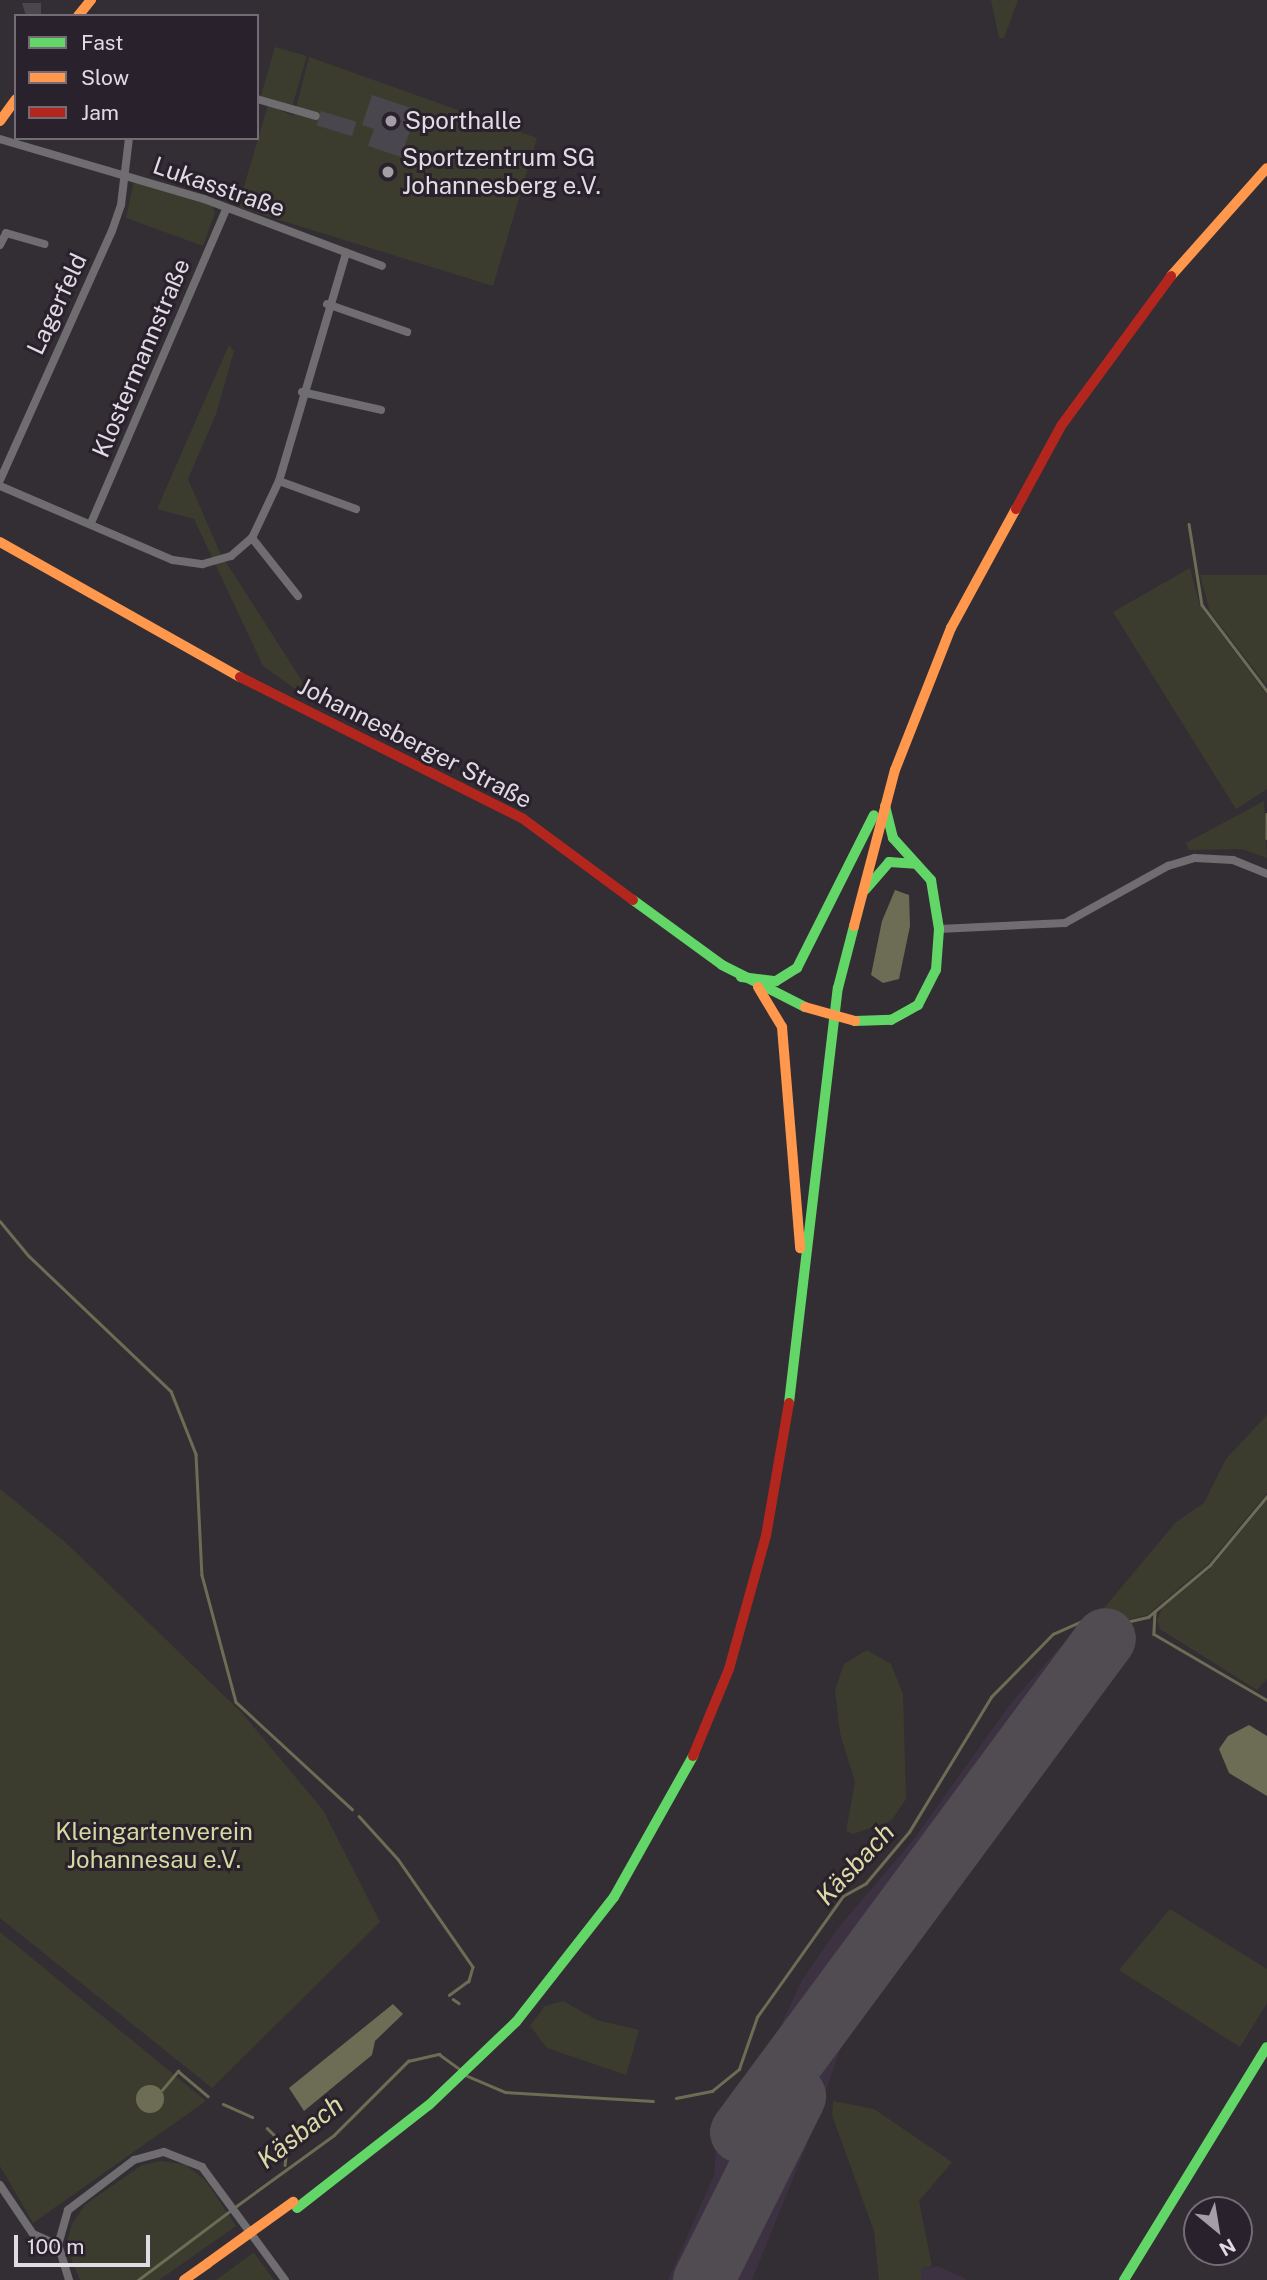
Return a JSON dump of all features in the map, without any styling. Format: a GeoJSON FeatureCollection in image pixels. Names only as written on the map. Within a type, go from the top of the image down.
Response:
{"type":"FeatureCollection","features":[{"type":"Feature","properties":{"kind":"main road"},"geometry":{"type":"LineString","coordinates":[[80,14],[91,0]]}},
{"type":"Feature","properties":{"kind":"main road"},"geometry":{"type":"LineString","coordinates":[[0,121],[14,102]]}},
{"type":"Feature","properties":{"kind":"main road"},"geometry":{"type":"LineString","coordinates":[[741,977],[776,981],[797,968],[830,910],[895,770],[951,628],[1060,426],[1164,283],[1267,168]]}},
{"type":"Feature","properties":{"kind":"main road","name":"Johannesberger Straße"},"geometry":{"type":"LineString","coordinates":[[0,542],[249,682],[522,818],[741,977],[805,1007],[855,1021],[891,1020],[918,1005],[936,970],[939,929],[935,893],[922,867]]}},
{"type":"Feature","properties":{"kind":"main road"},"geometry":{"type":"LineString","coordinates":[[184,2280],[312,2194],[429,2105],[536,1999],[595,1924],[648,1844],[722,1688],[754,1589],[774,1497],[830,1039],[855,909],[895,770]]}},
{"type":"Feature","properties":{"kind":"main road"},"geometry":{"type":"LineString","coordinates":[[885,803],[893,838],[922,867]]}},
{"type":"Feature","properties":{"kind":"main road"},"geometry":{"type":"LineString","coordinates":[[855,909],[882,866],[904,860],[922,867]]}},
{"type":"Feature","properties":{"kind":"main road"},"geometry":{"type":"LineString","coordinates":[[758,987],[782,1027],[800,1297]]}},
{"type":"Feature","properties":{"kind":"main road"},"geometry":{"type":"LineString","coordinates":[[1124,2280],[1267,2047]]}},
{"type":"Feature","properties":{"kind":"main road"},"geometry":{"type":"LineString","coordinates":[[194,2280],[210,2265]]}},
{"type":"Feature","properties":{"kind":"street"},"geometry":{"type":"LineString","coordinates":[[259,100],[316,116]]}},
{"type":"Feature","properties":{"kind":"street","name":"Lukasstraße"},"geometry":{"type":"LineString","coordinates":[[0,139],[122,174],[382,266]]}},
{"type":"Feature","properties":{"kind":"street","name":"Lagerfeld"},"geometry":{"type":"LineString","coordinates":[[0,480],[112,231],[121,205],[122,174],[129,140]]}},
{"type":"Feature","properties":{"kind":"street","name":"Klostermannstraße"},"geometry":{"type":"LineString","coordinates":[[91,523],[226,209]]}},
{"type":"Feature","properties":{"kind":"street"},"geometry":{"type":"LineString","coordinates":[[0,245],[6,233],[44,244]]}},
{"type":"Feature","properties":{"kind":"street"},"geometry":{"type":"LineString","coordinates":[[0,486],[188,564],[218,562],[252,538],[279,481],[327,304],[346,253]]}},
{"type":"Feature","properties":{"kind":"street"},"geometry":{"type":"LineString","coordinates":[[327,304],[407,332]]}},
{"type":"Feature","properties":{"kind":"street"},"geometry":{"type":"LineString","coordinates":[[302,392],[381,410]]}},
{"type":"Feature","properties":{"kind":"street"},"geometry":{"type":"LineString","coordinates":[[279,481],[356,509]]}},
{"type":"Feature","properties":{"kind":"street"},"geometry":{"type":"LineString","coordinates":[[252,538],[299,596]]}},
{"type":"Feature","properties":{"kind":"street"},"geometry":{"type":"LineString","coordinates":[[939,929],[1065,923],[1168,866],[1195,858],[1233,860],[1267,874]]}},
{"type":"Feature","properties":{"kind":"street"},"geometry":{"type":"LineString","coordinates":[[69,2280],[58,2245],[73,2204],[153,2153],[194,2160],[230,2201],[285,2280]]}},
{"type":"Feature","properties":{"kind":"street"},"geometry":{"type":"LineString","coordinates":[[0,2185],[33,2234],[58,2245]]}},
{"type":"Feature","properties":{"kind":"shaded area"},"geometry":{"type":"Polygon","coordinates":[[[895,890],[909,895],[910,926],[899,979],[883,983],[871,975],[882,921],[895,890]]]}},
{"type":"Feature","properties":{"kind":"shaded area"},"geometry":{"type":"Polygon","coordinates":[[[1098,1623],[1123,1639],[1122,1651],[853,2011],[812,2132],[752,2280],[668,2280],[714,2175],[718,2122],[762,2065],[802,1980],[838,1928],[914,1839],[1011,1703],[1059,1648],[1098,1623]]]}},
{"type":"Feature","properties":{"kind":"shaded area"},"geometry":{"type":"Polygon","coordinates":[[[1249,1725],[1267,1736],[1267,1796],[1229,1773],[1219,1749],[1228,1736],[1249,1725]]]}},
{"type":"Feature","properties":{"kind":"shaded area"},"geometry":{"type":"Polygon","coordinates":[[[393,2004],[403,2014],[375,2041],[372,2055],[304,2111],[289,2088],[393,2004]]]}},
{"type":"Feature","properties":{"kind":"shaded area"},"geometry":{"type":"Polygon","coordinates":[[[150,2085],[160,2089],[164,2099],[160,2109],[150,2113],[140,2109],[136,2099],[140,2089],[150,2085]]]}},
{"type":"Feature","properties":{"kind":"shaded area"},"geometry":{"type":"Polygon","coordinates":[[[938,2266],[967,2280],[921,2280],[921,2269],[938,2266]]]}},
{"type":"Feature","properties":{"kind":"green space"},"geometry":{"type":"Polygon","coordinates":[[[991,0],[1018,0],[1004,38],[999,38],[991,0]]]}},
{"type":"Feature","properties":{"kind":"green space"},"geometry":{"type":"Polygon","coordinates":[[[275,47],[307,56],[293,105],[261,96],[275,47]]]}},
{"type":"Feature","properties":{"kind":"green space","name":"Sportzentrum SG Johannesberg e.V."},"geometry":{"type":"Polygon","coordinates":[[[309,57],[537,138],[493,286],[238,207],[268,105],[294,116],[309,57]]]}},
{"type":"Feature","properties":{"kind":"green space"},"geometry":{"type":"Polygon","coordinates":[[[134,181],[212,206],[215,213],[203,246],[126,218],[134,181]]]}},
{"type":"Feature","properties":{"kind":"green space"},"geometry":{"type":"Polygon","coordinates":[[[229,345],[234,351],[216,414],[188,479],[220,553],[306,687],[298,691],[263,666],[194,519],[157,509],[229,345]]]}},
{"type":"Feature","properties":{"kind":"green space"},"geometry":{"type":"Polygon","coordinates":[[[1190,568],[1200,606],[1267,695],[1267,789],[1236,809],[1113,612],[1190,568]]]}},
{"type":"Feature","properties":{"kind":"green space"},"geometry":{"type":"Polygon","coordinates":[[[1200,575],[1267,575],[1267,686],[1210,612],[1200,575]]]}},
{"type":"Feature","properties":{"kind":"green space"},"geometry":{"type":"Polygon","coordinates":[[[1264,801],[1267,858],[1242,849],[1189,850],[1186,843],[1264,801]]]}},
{"type":"Feature","properties":{"kind":"green space"},"geometry":{"type":"Polygon","coordinates":[[[1267,1415],[1267,1493],[1209,1563],[1147,1615],[1126,1620],[1099,1614],[1176,1522],[1204,1503],[1226,1459],[1267,1415]]]}},
{"type":"Feature","properties":{"kind":"green space","name":"Kleingartenverein Johannesau e.V."},"geometry":{"type":"Polygon","coordinates":[[[0,1489],[64,1541],[242,1713],[323,1810],[380,1922],[212,2088],[0,1918],[0,1489]]]}},
{"type":"Feature","properties":{"kind":"green space"},"geometry":{"type":"Polygon","coordinates":[[[1267,1500],[1267,1679],[1257,1690],[1160,1629],[1157,1621],[1162,1608],[1210,1569],[1267,1500]]]}},
{"type":"Feature","properties":{"kind":"green space"},"geometry":{"type":"Polygon","coordinates":[[[867,1650],[891,1664],[903,1694],[906,1799],[891,1821],[853,1834],[846,1831],[855,1782],[840,1733],[835,1690],[844,1664],[867,1650]]]}},
{"type":"Feature","properties":{"kind":"green space"},"geometry":{"type":"Polygon","coordinates":[[[1170,1909],[1267,1969],[1267,2003],[1240,2047],[1119,1970],[1170,1909]]]}},
{"type":"Feature","properties":{"kind":"green space"},"geometry":{"type":"Polygon","coordinates":[[[0,1932],[206,2101],[33,2223],[0,2166],[0,1932]]]}},
{"type":"Feature","properties":{"kind":"green space"},"geometry":{"type":"Polygon","coordinates":[[[563,2001],[597,2020],[639,2030],[626,2075],[547,2048],[530,2026],[545,2006],[563,2001]]]}},
{"type":"Feature","properties":{"kind":"green space"},"geometry":{"type":"Polygon","coordinates":[[[833,2101],[874,2109],[952,2162],[919,2201],[932,2266],[921,2269],[921,2280],[879,2280],[874,2231],[832,2115],[833,2101]]]}},
{"type":"Feature","properties":{"kind":"green space"},"geometry":{"type":"Polygon","coordinates":[[[162,2161],[186,2165],[206,2181],[236,2226],[159,2280],[80,2280],[66,2246],[72,2224],[86,2204],[142,2165],[162,2161]]]}},
{"type":"Feature","properties":{"kind":"green space"},"geometry":{"type":"Polygon","coordinates":[[[253,2253],[274,2280],[216,2280],[253,2253]]]}},
{"type":"Feature","properties":{"kind":"building"},"geometry":{"type":"Polygon","coordinates":[[[22,3],[41,3],[41,14],[25,14],[22,3]]]}},
{"type":"Feature","properties":{"kind":"building","name":"Sporthalle"},"geometry":{"type":"Polygon","coordinates":[[[372,95],[417,110],[401,157],[368,146],[374,129],[362,125],[372,95]]]}},
{"type":"Feature","properties":{"kind":"building"},"geometry":{"type":"Polygon","coordinates":[[[321,111],[356,122],[352,136],[317,125],[321,111]]]}},
{"type":"Feature","properties":{"kind":"waterway"},"geometry":{"type":"LineString","coordinates":[[1189,524],[1202,605],[1267,691]]}},
{"type":"Feature","properties":{"kind":"waterway"},"geometry":{"type":"LineString","coordinates":[[1267,814],[1267,838]]}},
{"type":"Feature","properties":{"kind":"waterway"},"geometry":{"type":"LineString","coordinates":[[0,1221],[29,1256],[171,1391],[196,1454],[202,1575],[236,1702],[352,1809]]}},
{"type":"Feature","properties":{"kind":"waterway","name":"Käsbach"},"geometry":{"type":"LineString","coordinates":[[1098,1617],[1126,1622],[1148,1617],[1210,1565],[1267,1496]]}},
{"type":"Feature","properties":{"kind":"waterway"},"geometry":{"type":"LineString","coordinates":[[1155,1612],[1154,1634],[1267,1700]]}},
{"type":"Feature","properties":{"kind":"waterway","name":"Käsbach"},"geometry":{"type":"LineString","coordinates":[[676,2098],[712,2091],[739,2069],[757,2017],[843,1896],[866,1883],[909,1832],[991,1697],[1053,1634],[1089,1618]]}},
{"type":"Feature","properties":{"kind":"waterway"},"geometry":{"type":"LineString","coordinates":[[359,1816],[398,1859],[473,1967],[469,1981],[450,1995]]}},
{"type":"Feature","properties":{"kind":"waterway"},"geometry":{"type":"LineString","coordinates":[[453,1999],[459,2003]]}},
{"type":"Feature","properties":{"kind":"waterway","name":"Käsbach"},"geometry":{"type":"LineString","coordinates":[[235,2207],[334,2135],[408,2061],[439,2054],[461,2070]]}},
{"type":"Feature","properties":{"kind":"waterway"},"geometry":{"type":"LineString","coordinates":[[162,2090],[178,2071],[208,2096]]}},
{"type":"Feature","properties":{"kind":"waterway","name":"Käsbach"},"geometry":{"type":"LineString","coordinates":[[465,2075],[505,2092],[653,2101]]}},
{"type":"Feature","properties":{"kind":"waterway"},"geometry":{"type":"LineString","coordinates":[[223,2104],[252,2117]]}},
{"type":"Feature","properties":{"kind":"waterway"},"geometry":{"type":"LineString","coordinates":[[267,2128],[287,2147],[285,2165]]}},
{"type":"Feature","properties":{"kind":"waterway","name":"Käsbach"},"geometry":{"type":"LineString","coordinates":[[138,2280],[230,2211]]}},
{"type":"Feature","properties":{"kind":"runway"},"geometry":{"type":"LineString","coordinates":[[740,2132],[1105,1638]]}},
{"type":"Feature","properties":{"kind":"runway"},"geometry":{"type":"LineString","coordinates":[[703,2280],[795,2096]]}},
{"type":"Feature","properties":{"kind":"traffic: fast"},"geometry":{"type":"LineString","coordinates":[[885,806],[893,838],[931,880],[939,929]]}},
{"type":"Feature","properties":{"kind":"traffic: fast"},"geometry":{"type":"LineString","coordinates":[[741,977],[776,981],[797,968],[874,815]]}},
{"type":"Feature","properties":{"kind":"traffic: fast"},"geometry":{"type":"LineString","coordinates":[[865,890],[889,862],[916,864]]}},
{"type":"Feature","properties":{"kind":"traffic: fast"},"geometry":{"type":"LineString","coordinates":[[633,900],[722,965],[805,1007]]}},
{"type":"Feature","properties":{"kind":"traffic: fast"},"geometry":{"type":"LineString","coordinates":[[789,1403],[838,988],[854,926]]}},
{"type":"Feature","properties":{"kind":"traffic: fast"},"geometry":{"type":"LineString","coordinates":[[855,1021],[891,1020],[918,1005],[936,970],[939,929]]}},
{"type":"Feature","properties":{"kind":"traffic: fast"},"geometry":{"type":"LineString","coordinates":[[297,2208],[429,2105],[516,2022],[614,1897],[693,1756]]}},
{"type":"Feature","properties":{"kind":"traffic: fast"},"geometry":{"type":"LineString","coordinates":[[1124,2280],[1267,2047]]}},
{"type":"Feature","properties":{"kind":"traffic: slow"},"geometry":{"type":"LineString","coordinates":[[80,14],[91,0]]}},
{"type":"Feature","properties":{"kind":"traffic: slow"},"geometry":{"type":"LineString","coordinates":[[0,121],[14,102]]}},
{"type":"Feature","properties":{"kind":"traffic: slow"},"geometry":{"type":"LineString","coordinates":[[1171,276],[1267,168]]}},
{"type":"Feature","properties":{"kind":"traffic: slow"},"geometry":{"type":"LineString","coordinates":[[854,926],[895,770],[951,628],[1016,509]]}},
{"type":"Feature","properties":{"kind":"traffic: slow"},"geometry":{"type":"LineString","coordinates":[[0,542],[240,677]]}},
{"type":"Feature","properties":{"kind":"traffic: slow"},"geometry":{"type":"LineString","coordinates":[[758,987],[782,1027],[800,1248]]}},
{"type":"Feature","properties":{"kind":"traffic: slow"},"geometry":{"type":"LineString","coordinates":[[805,1007],[855,1021]]}},
{"type":"Feature","properties":{"kind":"traffic: slow"},"geometry":{"type":"LineString","coordinates":[[208,2263],[293,2202]]}},
{"type":"Feature","properties":{"kind":"traffic: slow"},"geometry":{"type":"LineString","coordinates":[[184,2280],[208,2263]]}},
{"type":"Feature","properties":{"kind":"traffic: jam"},"geometry":{"type":"LineString","coordinates":[[1016,509],[1061,426],[1171,276]]}},
{"type":"Feature","properties":{"kind":"traffic: jam"},"geometry":{"type":"LineString","coordinates":[[240,677],[522,818],[633,900]]}},
{"type":"Feature","properties":{"kind":"traffic: jam"},"geometry":{"type":"LineString","coordinates":[[693,1756],[729,1669],[766,1536],[789,1403]]}},
{"type":"Feature","properties":{"kind":"place","name":"Sporthalle"},"geometry":{"type":"Point","coordinates":[391,121]}},
{"type":"Feature","properties":{"kind":"place","name":"Sportzentrum SG Johannesberg e.V."},"geometry":{"type":"Point","coordinates":[388,172]}}]}
